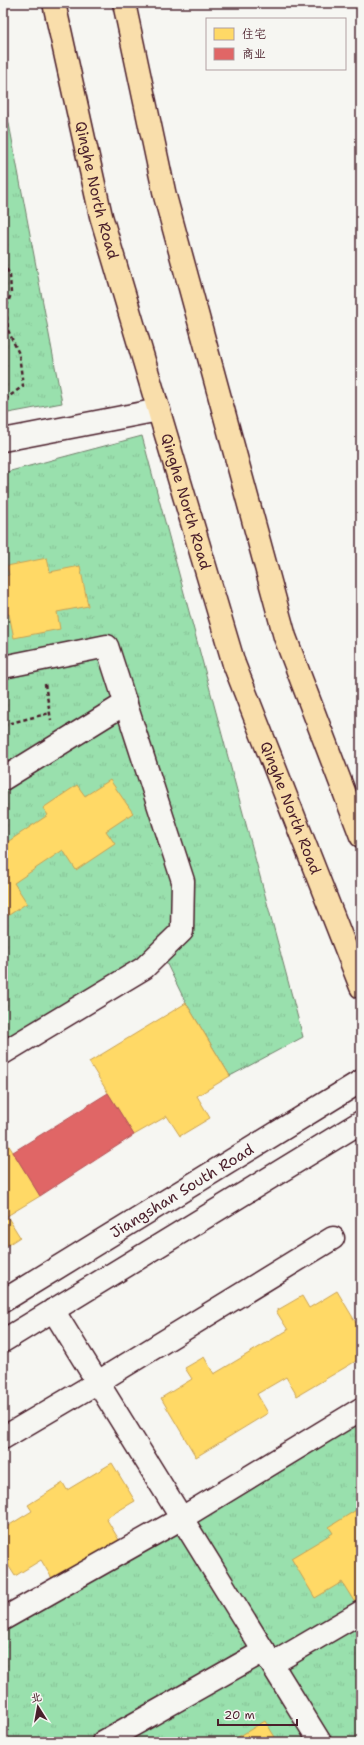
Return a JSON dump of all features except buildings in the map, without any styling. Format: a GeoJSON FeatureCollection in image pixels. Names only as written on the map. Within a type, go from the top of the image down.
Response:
{"type":"FeatureCollection","features":[{"type":"Feature","properties":{"kind":"main road","name":"Qinghe North Road"},"geometry":{"type":"LineString","coordinates":[[54,3],[101,216],[234,664],[361,987]]}},
{"type":"Feature","properties":{"kind":"main road"},"geometry":{"type":"LineString","coordinates":[[124,3],[165,196],[285,637],[361,836]]}},
{"type":"Feature","properties":{"kind":"street"},"geometry":{"type":"LineString","coordinates":[[3,440],[158,410]]}},
{"type":"Feature","properties":{"kind":"street"},"geometry":{"type":"LineString","coordinates":[[3,667],[107,646],[183,881],[182,931],[144,968],[3,1053]]}},
{"type":"Feature","properties":{"kind":"street"},"geometry":{"type":"LineString","coordinates":[[3,779],[126,703]]}},
{"type":"Feature","properties":{"kind":"street","name":"Jiangshan South Road"},"geometry":{"type":"LineString","coordinates":[[3,1301],[361,1081]]}},
{"type":"Feature","properties":{"kind":"street"},"geometry":{"type":"LineString","coordinates":[[3,1341],[361,1122]]}},
{"type":"Feature","properties":{"kind":"street"},"geometry":{"type":"LineString","coordinates":[[3,1438],[98,1382],[333,1238]]}},
{"type":"Feature","properties":{"kind":"street"},"geometry":{"type":"LineString","coordinates":[[53,1310],[320,1742]]}},
{"type":"Feature","properties":{"kind":"street"},"geometry":{"type":"LineString","coordinates":[[3,1619],[182,1518],[361,1409]]}},
{"type":"Feature","properties":{"kind":"street"},"geometry":{"type":"LineString","coordinates":[[103,1742],[361,1612]]}},
{"type":"Feature","properties":{"kind":"path"},"geometry":{"type":"LineString","coordinates":[[3,263],[10,275],[10,294],[6,308],[8,330],[19,354],[23,386],[3,401]]}},
{"type":"Feature","properties":{"kind":"path"},"geometry":{"type":"LineString","coordinates":[[41,660],[56,746]]}},
{"type":"Feature","properties":{"kind":"path"},"geometry":{"type":"LineString","coordinates":[[3,725],[50,713]]}},
{"type":"Feature","properties":{"kind":"green space"},"geometry":{"type":"Polygon","coordinates":[[[3,92],[62,403],[3,414],[3,92]]]}},
{"type":"Feature","properties":{"kind":"green space"},"geometry":{"type":"Polygon","coordinates":[[[142,436],[303,1037],[230,1076],[186,1003],[161,952],[3,1053],[3,473],[142,436]]]}},
{"type":"Feature","properties":{"kind":"green space"},"geometry":{"type":"Polygon","coordinates":[[[361,1409],[361,1742],[3,1742],[3,1619],[361,1409]]]}}]}
